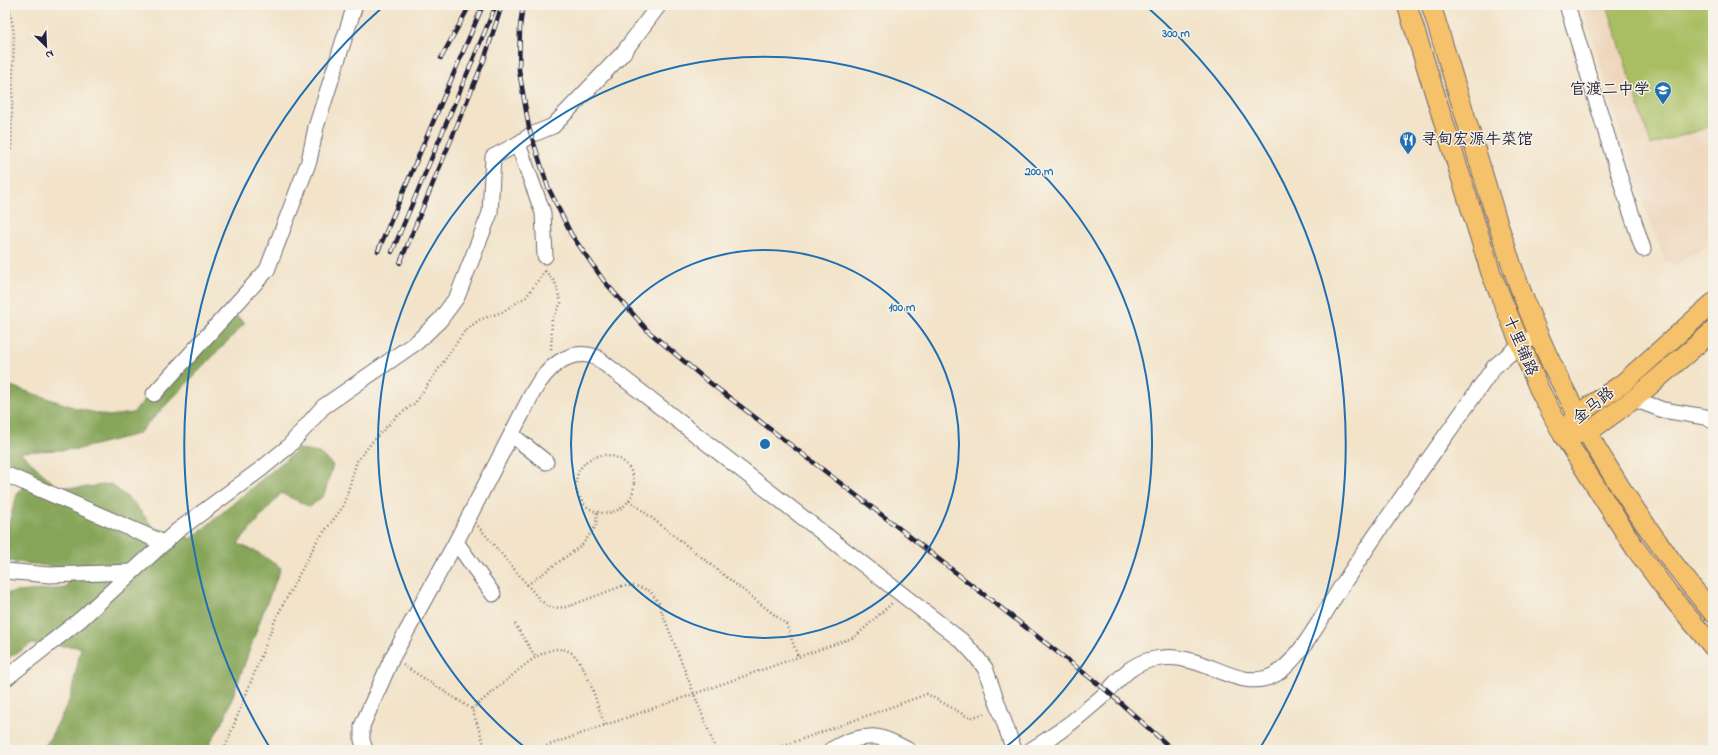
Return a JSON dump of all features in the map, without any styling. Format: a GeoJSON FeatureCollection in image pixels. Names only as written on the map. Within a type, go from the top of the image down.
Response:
{"type":"FeatureCollection","features":[{"type":"Feature","properties":{"kind":"main road","name":"十里铺路"},"geometry":{"type":"LineString","coordinates":[[1407,5],[1491,273],[1539,389],[1563,435],[1635,548],[1669,594],[1713,647]]}},
{"type":"Feature","properties":{"kind":"main road","name":"十里铺路"},"geometry":{"type":"LineString","coordinates":[[1431,5],[1512,266],[1559,380],[1587,433],[1653,535],[1686,581],[1713,613]]}},
{"type":"Feature","properties":{"kind":"main road","name":"金马路"},"geometry":{"type":"LineString","coordinates":[[1563,435],[1577,415],[1622,384],[1713,303]]}},
{"type":"Feature","properties":{"kind":"main road","name":"金马路"},"geometry":{"type":"LineString","coordinates":[[1563,435],[1587,433],[1634,400],[1713,331]]}},
{"type":"Feature","properties":{"kind":"street"},"geometry":{"type":"LineString","coordinates":[[154,394],[267,270],[309,161],[316,127],[355,5]]}},
{"type":"Feature","properties":{"kind":"street"},"geometry":{"type":"LineString","coordinates":[[5,679],[81,619],[177,531],[261,469],[288,447],[323,407],[417,342],[440,320],[457,297],[490,214],[493,157],[518,144],[531,135],[553,126],[623,53],[659,5]]}},
{"type":"Feature","properties":{"kind":"street"},"geometry":{"type":"LineString","coordinates":[[1567,5],[1643,249]]}},
{"type":"Feature","properties":{"kind":"street"},"geometry":{"type":"LineString","coordinates":[[518,144],[543,213],[545,256]]}},
{"type":"Feature","properties":{"kind":"street"},"geometry":{"type":"LineString","coordinates":[[1030,750],[1043,743],[1083,713],[1107,692],[1128,670],[1154,659],[1171,657],[1183,659],[1239,678],[1254,680],[1266,678],[1279,672],[1310,636],[1343,583],[1494,366],[1520,345],[1539,334]]}},
{"type":"Feature","properties":{"kind":"street"},"geometry":{"type":"LineString","coordinates":[[365,750],[362,740],[362,726],[392,658],[456,542],[540,380],[553,366],[572,357],[586,353],[596,357],[962,641],[985,668],[1014,750]]}},
{"type":"Feature","properties":{"kind":"street"},"geometry":{"type":"LineString","coordinates":[[1634,400],[1663,410],[1705,417],[1713,421]]}},
{"type":"Feature","properties":{"kind":"street"},"geometry":{"type":"LineString","coordinates":[[512,435],[546,462]]}},
{"type":"Feature","properties":{"kind":"street"},"geometry":{"type":"LineString","coordinates":[[5,474],[164,543]]}},
{"type":"Feature","properties":{"kind":"street"},"geometry":{"type":"LineString","coordinates":[[456,542],[493,594]]}},
{"type":"Feature","properties":{"kind":"street"},"geometry":{"type":"LineString","coordinates":[[5,571],[50,575],[132,572]]}},
{"type":"Feature","properties":{"kind":"street"},"geometry":{"type":"LineString","coordinates":[[831,750],[840,744],[878,736],[908,750]]}},
{"type":"Feature","properties":{"kind":"path"},"geometry":{"type":"LineString","coordinates":[[9,5],[14,34],[11,152]]}},
{"type":"Feature","properties":{"kind":"path"},"geometry":{"type":"LineString","coordinates":[[224,750],[276,618],[317,541],[343,507],[357,461],[373,440],[395,418],[415,403],[464,332],[479,320],[502,312],[526,296],[545,271],[545,256]]}},
{"type":"Feature","properties":{"kind":"path"},"geometry":{"type":"LineString","coordinates":[[545,271],[556,282],[561,303],[552,319],[552,348],[550,355],[553,366]]}},
{"type":"Feature","properties":{"kind":"path"},"geometry":{"type":"LineString","coordinates":[[608,455],[625,463],[631,472],[634,481],[633,491],[629,500],[623,507],[614,511],[596,511],[588,508],[582,501],[576,484],[577,475],[589,460],[598,456],[608,455]]}},
{"type":"Feature","properties":{"kind":"path"},"geometry":{"type":"LineString","coordinates":[[629,500],[786,624],[798,657]]}},
{"type":"Feature","properties":{"kind":"path"},"geometry":{"type":"LineString","coordinates":[[527,585],[582,545],[596,526],[596,511]]}},
{"type":"Feature","properties":{"kind":"path"},"geometry":{"type":"LineString","coordinates":[[470,515],[540,600],[551,608],[567,607],[622,586],[636,586],[650,591],[658,602],[716,750]]}},
{"type":"Feature","properties":{"kind":"path"},"geometry":{"type":"LineString","coordinates":[[535,750],[855,637],[901,594]]}},
{"type":"Feature","properties":{"kind":"path"},"geometry":{"type":"LineString","coordinates":[[515,624],[535,656]]}},
{"type":"Feature","properties":{"kind":"path"},"geometry":{"type":"LineString","coordinates":[[472,709],[535,656],[553,650],[566,650],[575,656],[583,667],[605,725]]}},
{"type":"Feature","properties":{"kind":"path"},"geometry":{"type":"LineString","coordinates":[[392,658],[472,709],[486,750]]}},
{"type":"Feature","properties":{"kind":"path"},"geometry":{"type":"LineString","coordinates":[[772,750],[927,694],[970,718],[1000,708]]}},
{"type":"Feature","properties":{"kind":"shaded area","name":"官渡二中学"},"geometry":{"type":"Polygon","coordinates":[[[1582,5],[1713,5],[1713,242],[1675,265],[1665,261],[1644,205],[1582,5]]]}},
{"type":"Feature","properties":{"kind":"green space"},"geometry":{"type":"Polygon","coordinates":[[[1607,5],[1713,5],[1713,126],[1651,145],[1607,5]]]}},
{"type":"Feature","properties":{"kind":"green space"},"geometry":{"type":"Polygon","coordinates":[[[226,308],[245,323],[138,434],[79,449],[20,452],[56,486],[79,488],[111,484],[134,503],[153,527],[191,539],[298,449],[319,453],[333,465],[324,495],[310,507],[281,493],[238,544],[257,552],[281,568],[265,607],[225,718],[206,750],[42,750],[49,740],[70,699],[81,647],[31,644],[5,660],[5,593],[66,588],[72,569],[8,561],[7,529],[17,495],[28,477],[20,468],[5,458],[5,384],[76,408],[108,416],[133,413],[226,308]]]}},
{"type":"Feature","properties":{"kind":"railway"},"geometry":{"type":"LineString","coordinates":[[441,58],[470,5]]}},
{"type":"Feature","properties":{"kind":"railway"},"geometry":{"type":"LineString","coordinates":[[378,251],[483,5]]}},
{"type":"Feature","properties":{"kind":"railway"},"geometry":{"type":"LineString","coordinates":[[392,252],[496,5]]}},
{"type":"Feature","properties":{"kind":"railway"},"geometry":{"type":"LineString","coordinates":[[400,263],[484,60],[502,5]]}},
{"type":"Feature","properties":{"kind":"railway"},"geometry":{"type":"LineString","coordinates":[[523,5],[520,27],[519,70],[529,128],[548,187],[571,234],[604,281],[648,331],[705,379],[1107,691],[1173,750]]}},
{"type":"Feature","properties":{"kind":"place","name":"官渡二中学"},"geometry":{"type":"Point","coordinates":[1663,105]}},
{"type":"Feature","properties":{"kind":"place","name":"寻甸宏源牛菜馆"},"geometry":{"type":"Point","coordinates":[1408,155]}}]}
